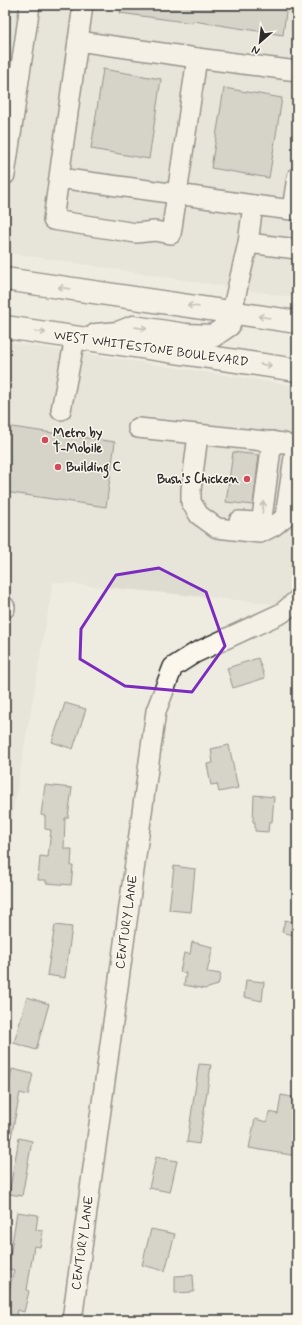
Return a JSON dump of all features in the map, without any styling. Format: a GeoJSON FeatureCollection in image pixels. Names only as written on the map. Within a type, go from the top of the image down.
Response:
{"type":"FeatureCollection","features":[{"type":"Feature","properties":{"kind":"main road"},"geometry":{"type":"LineString","coordinates":[[5,279],[297,322]]}},
{"type":"Feature","properties":{"kind":"main road"},"geometry":{"type":"LineString","coordinates":[[75,338],[118,332],[133,327],[186,335],[213,336],[229,325],[232,312]]}},
{"type":"Feature","properties":{"kind":"main road","name":"WEST WHITESTONE BOULEVARD"},"geometry":{"type":"LineString","coordinates":[[5,327],[297,370]]}},
{"type":"Feature","properties":{"kind":"street"},"geometry":{"type":"LineString","coordinates":[[5,175],[30,5]]}},
{"type":"Feature","properties":{"kind":"street"},"geometry":{"type":"LineString","coordinates":[[83,5],[53,220],[136,233],[155,231],[171,234],[197,58]]}},
{"type":"Feature","properties":{"kind":"street"},"geometry":{"type":"LineString","coordinates":[[78,41],[297,71]]}},
{"type":"Feature","properties":{"kind":"street"},"geometry":{"type":"LineString","coordinates":[[59,178],[292,210],[297,177]]}},
{"type":"Feature","properties":{"kind":"street"},"geometry":{"type":"LineString","coordinates":[[232,312],[248,243],[253,205]]}},
{"type":"Feature","properties":{"kind":"street"},"geometry":{"type":"LineString","coordinates":[[248,243],[297,249]]}},
{"type":"Feature","properties":{"kind":"street"},"geometry":{"type":"LineString","coordinates":[[61,410],[75,338]]}},
{"type":"Feature","properties":{"kind":"street"},"geometry":{"type":"LineString","coordinates":[[138,428],[296,444],[285,517],[274,526],[260,533],[217,528],[199,515],[191,502],[190,490],[198,435]]}},
{"type":"Feature","properties":{"kind":"street"},"geometry":{"type":"LineString","coordinates":[[190,490],[202,505],[213,514],[226,519],[256,522],[262,518],[272,441]]}},
{"type":"Feature","properties":{"kind":"street","name":"CENTURY LANE"},"geometry":{"type":"LineString","coordinates":[[72,1320],[156,711],[173,667],[195,654],[282,613],[297,600]]}},
{"type":"Feature","properties":{"kind":"highlighted area"},"geometry":{"type":"Polygon","coordinates":[[[159,568],[206,592],[225,646],[192,692],[125,686],[80,659],[81,629],[116,575],[159,568]]]}},
{"type":"Feature","properties":{"kind":"shaded area"},"geometry":{"type":"Polygon","coordinates":[[[5,5],[297,5],[297,298],[5,252],[5,5]]]}},
{"type":"Feature","properties":{"kind":"shaded area"},"geometry":{"type":"Polygon","coordinates":[[[5,342],[297,386],[297,606],[53,582],[5,858],[5,342]]]}},
{"type":"Feature","properties":{"kind":"building"},"geometry":{"type":"Polygon","coordinates":[[[121,5],[287,5],[283,35],[193,21],[192,23],[120,13],[121,5]]]}},
{"type":"Feature","properties":{"kind":"building"},"geometry":{"type":"Polygon","coordinates":[[[103,69],[161,79],[149,159],[91,149],[103,69]]]}},
{"type":"Feature","properties":{"kind":"building"},"geometry":{"type":"Polygon","coordinates":[[[224,88],[282,98],[269,178],[211,168],[224,88]]]}},
{"type":"Feature","properties":{"kind":"building","name":"Building C"},"geometry":{"type":"Polygon","coordinates":[[[5,426],[115,442],[106,507],[5,492],[5,426]]]}},
{"type":"Feature","properties":{"kind":"building","name":"Bush's Chicken"},"geometry":{"type":"Polygon","coordinates":[[[233,452],[259,455],[253,505],[226,502],[233,452]]]}},
{"type":"Feature","properties":{"kind":"building"},"geometry":{"type":"Polygon","coordinates":[[[258,658],[265,678],[233,688],[227,668],[258,658]]]}},
{"type":"Feature","properties":{"kind":"building"},"geometry":{"type":"Polygon","coordinates":[[[65,703],[86,709],[73,749],[52,742],[65,703]]]}},
{"type":"Feature","properties":{"kind":"building"},"geometry":{"type":"Polygon","coordinates":[[[229,745],[238,788],[219,792],[217,784],[211,785],[207,764],[213,763],[211,749],[229,745]]]}},
{"type":"Feature","properties":{"kind":"building"},"geometry":{"type":"Polygon","coordinates":[[[45,785],[72,788],[68,818],[65,818],[64,849],[72,849],[71,866],[73,866],[71,885],[46,883],[46,880],[38,880],[40,856],[48,857],[51,830],[45,829],[45,816],[41,815],[45,785]]]}},
{"type":"Feature","properties":{"kind":"building"},"geometry":{"type":"Polygon","coordinates":[[[254,795],[274,797],[272,822],[269,822],[268,832],[255,831],[255,822],[253,822],[254,795]]]}},
{"type":"Feature","properties":{"kind":"building"},"geometry":{"type":"Polygon","coordinates":[[[174,866],[195,869],[191,912],[169,910],[174,866]]]}},
{"type":"Feature","properties":{"kind":"building"},"geometry":{"type":"Polygon","coordinates":[[[285,920],[297,923],[297,936],[282,932],[285,920]]]}},
{"type":"Feature","properties":{"kind":"building"},"geometry":{"type":"Polygon","coordinates":[[[55,925],[72,927],[65,978],[47,975],[55,925]]]}},
{"type":"Feature","properties":{"kind":"building"},"geometry":{"type":"Polygon","coordinates":[[[192,942],[213,947],[207,972],[221,974],[218,985],[205,989],[184,985],[186,973],[180,972],[184,953],[190,954],[192,942]]]}},
{"type":"Feature","properties":{"kind":"building"},"geometry":{"type":"Polygon","coordinates":[[[246,980],[264,982],[262,1001],[244,997],[246,980]]]}},
{"type":"Feature","properties":{"kind":"building"},"geometry":{"type":"Polygon","coordinates":[[[27,997],[49,1004],[36,1050],[14,1043],[27,997]]]}},
{"type":"Feature","properties":{"kind":"building"},"geometry":{"type":"Polygon","coordinates":[[[199,1064],[211,1065],[199,1144],[187,1142],[199,1064]]]}},
{"type":"Feature","properties":{"kind":"building"},"geometry":{"type":"Polygon","coordinates":[[[12,1069],[33,1074],[28,1095],[20,1093],[11,1138],[5,1138],[5,1082],[9,1083],[12,1069]]]}},
{"type":"Feature","properties":{"kind":"building"},"geometry":{"type":"Polygon","coordinates":[[[281,1095],[297,1098],[297,1156],[249,1148],[255,1119],[267,1122],[269,1112],[278,1114],[281,1095]]]}},
{"type":"Feature","properties":{"kind":"building"},"geometry":{"type":"Polygon","coordinates":[[[19,1138],[32,1141],[22,1196],[9,1194],[19,1138]]]}},
{"type":"Feature","properties":{"kind":"building"},"geometry":{"type":"Polygon","coordinates":[[[156,1157],[177,1161],[170,1192],[149,1188],[156,1157]]]}},
{"type":"Feature","properties":{"kind":"building"},"geometry":{"type":"Polygon","coordinates":[[[17,1212],[38,1215],[36,1230],[43,1231],[40,1247],[34,1246],[27,1290],[29,1291],[24,1312],[17,1310],[15,1320],[5,1320],[5,1308],[14,1270],[8,1269],[17,1212]]]}},
{"type":"Feature","properties":{"kind":"building"},"geometry":{"type":"Polygon","coordinates":[[[151,1229],[175,1234],[165,1271],[142,1265],[151,1229]]]}},
{"type":"Feature","properties":{"kind":"building"},"geometry":{"type":"Polygon","coordinates":[[[193,1275],[194,1292],[175,1293],[175,1276],[193,1275]]]}},
{"type":"Feature","properties":{"kind":"place","name":"Metro by T-Mobile"},"geometry":{"type":"Point","coordinates":[45,440]}},
{"type":"Feature","properties":{"kind":"place","name":"Building C"},"geometry":{"type":"Point","coordinates":[58,467]}},
{"type":"Feature","properties":{"kind":"place","name":"Bush's Chicken"},"geometry":{"type":"Point","coordinates":[247,479]}}]}
